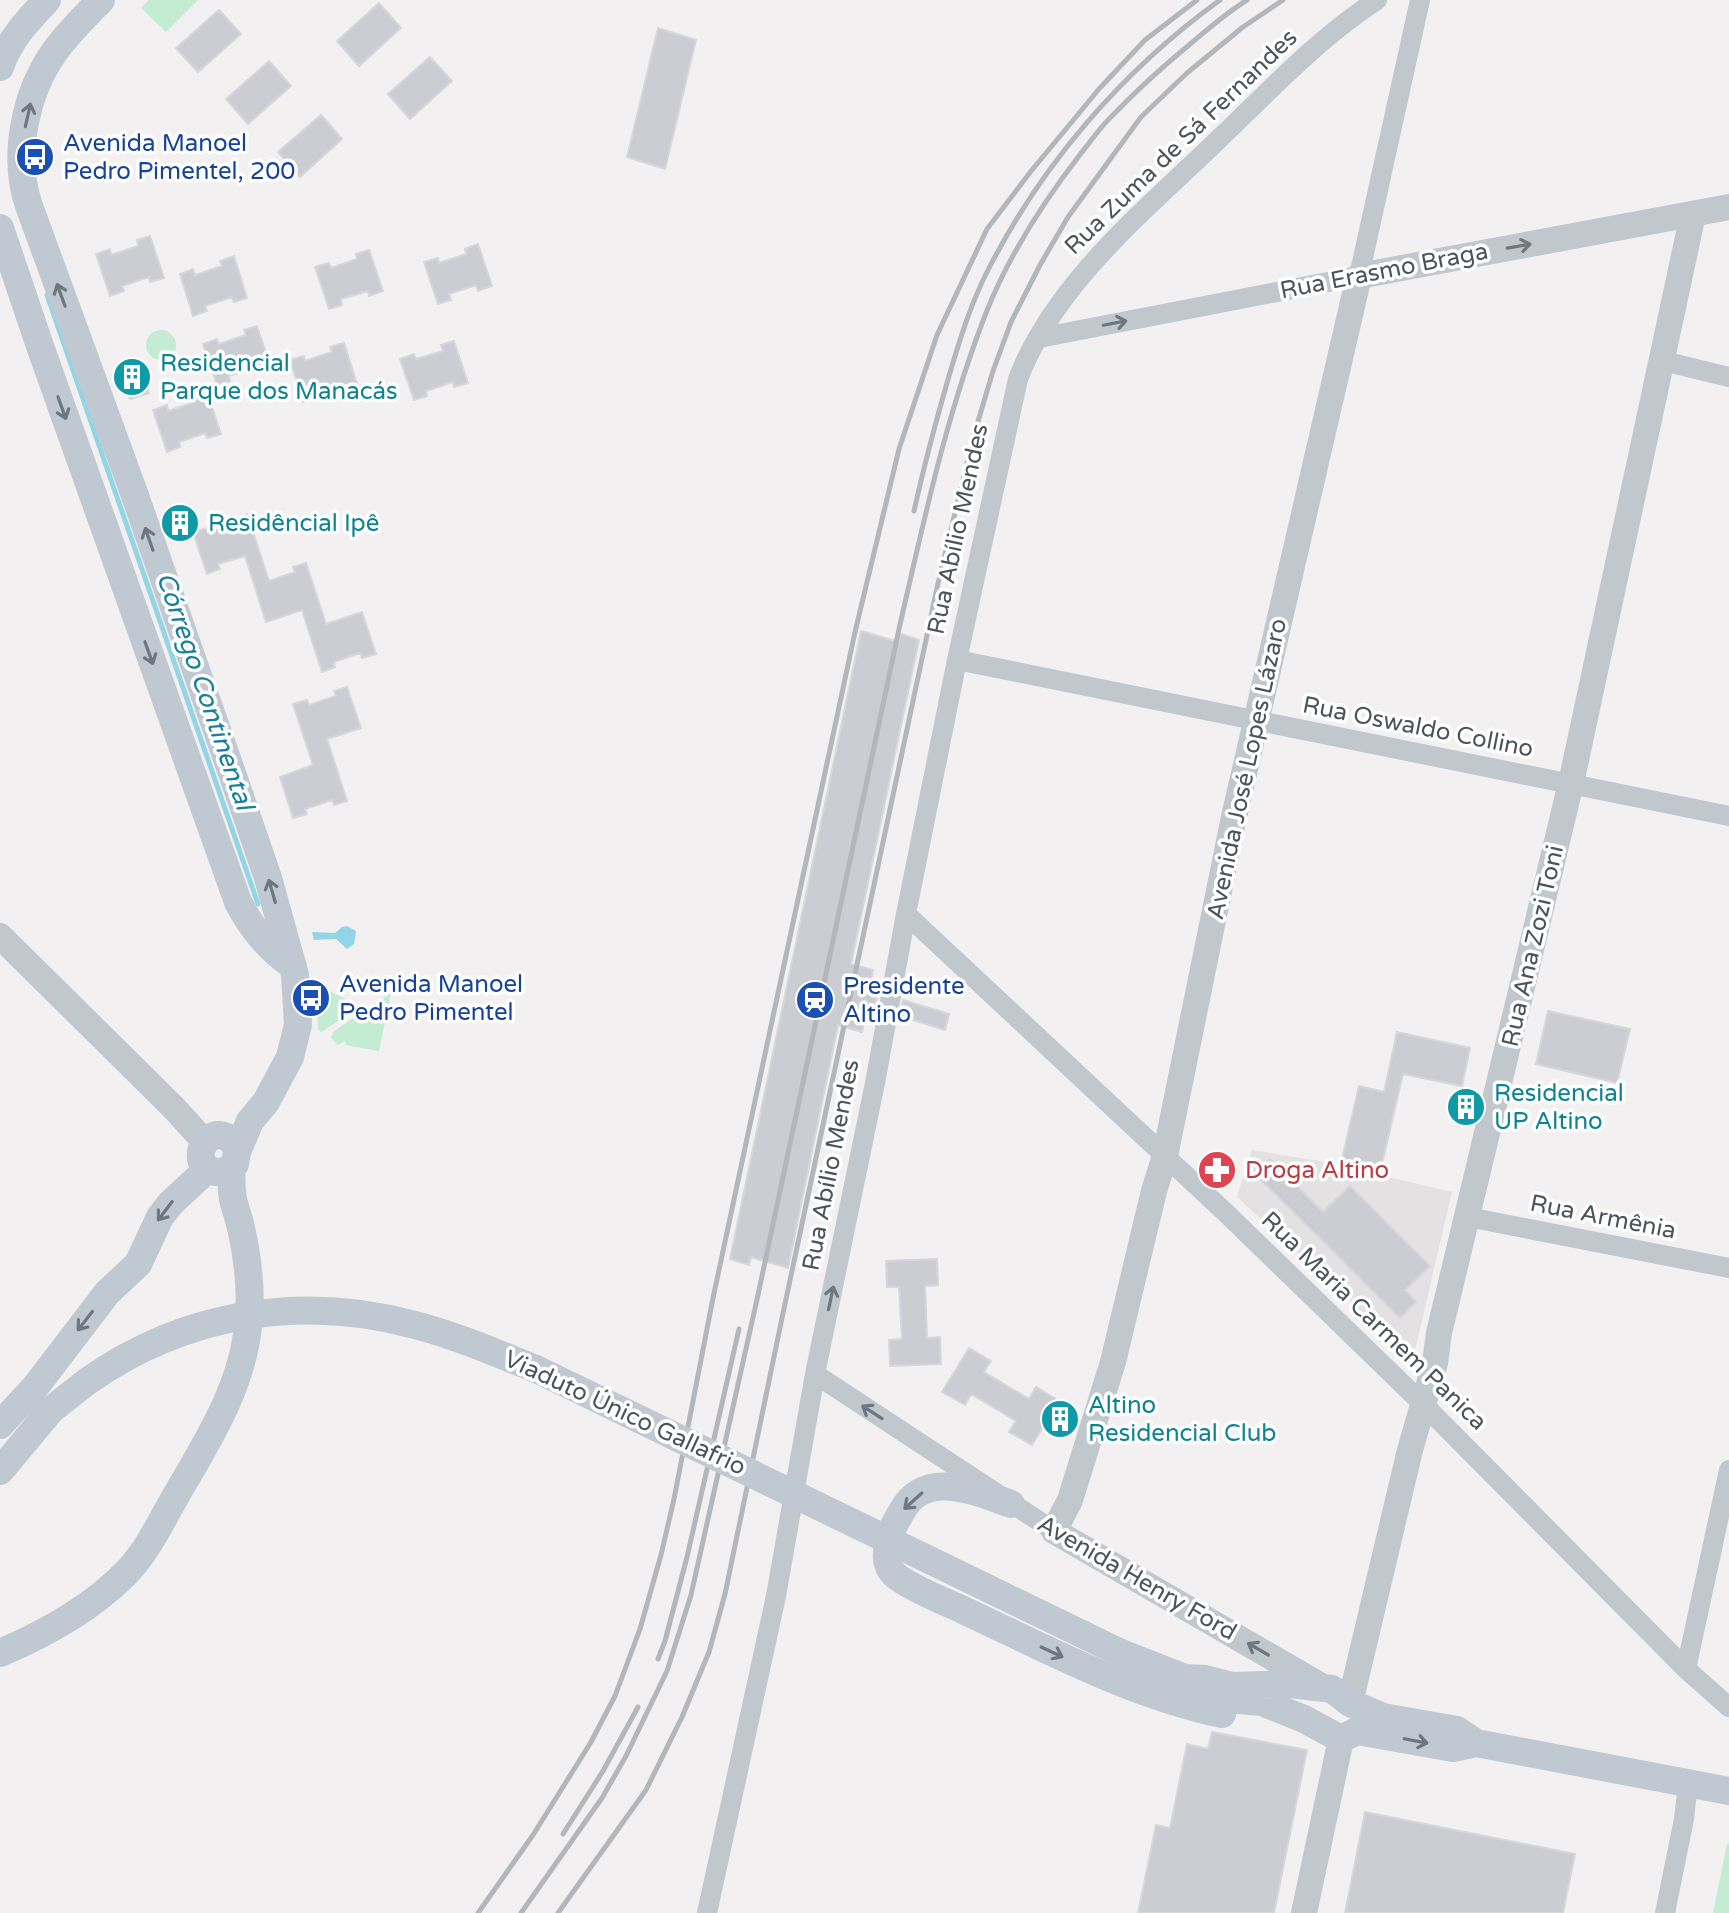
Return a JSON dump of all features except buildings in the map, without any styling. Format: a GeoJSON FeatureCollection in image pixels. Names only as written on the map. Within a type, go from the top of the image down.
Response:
{"type":"FeatureCollection","features":[{"type":"Feature","properties":{"kind":"main road"},"geometry":{"type":"LineString","coordinates":[[48,0],[41,15],[44,28],[67,37]]}},
{"type":"Feature","properties":{"kind":"main road"},"geometry":{"type":"LineString","coordinates":[[0,67],[5,53],[25,22],[48,0]]}},
{"type":"Feature","properties":{"kind":"main road"},"geometry":{"type":"LineString","coordinates":[[0,1425],[36,1386],[107,1293],[138,1264],[160,1217],[171,1203],[220,1156],[266,1102],[290,1057],[298,1025],[293,966],[268,878],[133,490],[27,200],[21,173],[27,113],[42,71],[55,50],[101,0]]}},
{"type":"Feature","properties":{"kind":"main road"},"geometry":{"type":"LineString","coordinates":[[13,41],[21,37],[34,38],[44,54],[42,71]]}},
{"type":"Feature","properties":{"kind":"main road"},"geometry":{"type":"LineString","coordinates":[[0,228],[238,902],[267,945],[293,966]]}},
{"type":"Feature","properties":{"kind":"main road"},"geometry":{"type":"LineString","coordinates":[[255,931],[284,934]]}},
{"type":"Feature","properties":{"kind":"main road"},"geometry":{"type":"LineString","coordinates":[[0,1653],[58,1625],[99,1597],[125,1574],[145,1549],[213,1431],[232,1389],[248,1326],[249,1282],[242,1230],[220,1156]]}},
{"type":"Feature","properties":{"kind":"main road","name":"Viaduto Único Gallafrio"},"geometry":{"type":"LineString","coordinates":[[0,1471],[50,1411],[89,1380],[151,1346],[218,1320],[326,1310],[403,1322],[469,1342],[536,1369],[1121,1653],[1185,1678],[1233,1686],[1291,1684],[1336,1693]]}},
{"type":"Feature","properties":{"kind":"main road"},"geometry":{"type":"LineString","coordinates":[[1011,1504],[945,1485],[915,1495],[907,1501],[890,1532],[886,1558],[893,1573],[1093,1671],[1198,1709],[1271,1720],[1341,1714],[1346,1710],[1336,1693]]}},
{"type":"Feature","properties":{"kind":"main road","name":"Viaduto Único Gallafrio"},"geometry":{"type":"LineString","coordinates":[[1185,1678],[1198,1690],[1238,1700],[1262,1702],[1341,1739]]}},
{"type":"Feature","properties":{"kind":"main road","name":"Avenida Henry Ford"},"geometry":{"type":"LineString","coordinates":[[1336,1693],[1383,1717],[1457,1730],[1476,1743]]}},
{"type":"Feature","properties":{"kind":"main road","name":"Avenida Henry Ford"},"geometry":{"type":"LineString","coordinates":[[1341,1739],[1357,1731],[1453,1748],[1476,1743],[1729,1791]]}},
{"type":"Feature","properties":{"kind":"street","name":"Rua Zuma de Sá Fernandes"},"geometry":{"type":"LineString","coordinates":[[1039,338],[1057,305],[1098,257],[1300,61],[1350,17],[1377,0]]}},
{"type":"Feature","properties":{"kind":"street","name":"Avenida José Lopes Lázaro"},"geometry":{"type":"LineString","coordinates":[[1054,1531],[1070,1500],[1113,1362],[1165,1156],[1234,817],[1420,0]]}},
{"type":"Feature","properties":{"kind":"street","name":"Rua Erasmo Braga"},"geometry":{"type":"LineString","coordinates":[[1039,338],[1729,207]]}},
{"type":"Feature","properties":{"kind":"street","name":"Rua Ana Zozi Toni"},"geometry":{"type":"LineString","coordinates":[[1336,1693],[1356,1673],[1408,1457],[1435,1363],[1439,1333],[1571,783],[1693,214]]}},
{"type":"Feature","properties":{"kind":"street","name":"Rua Abílio Mendes"},"geometry":{"type":"LineString","coordinates":[[707,1913],[776,1596],[815,1374],[1010,407],[1025,360],[1039,338]]}},
{"type":"Feature","properties":{"kind":"street"},"geometry":{"type":"LineString","coordinates":[[1663,361],[1729,377]]}},
{"type":"Feature","properties":{"kind":"street","name":"Rua Oswaldo Collino"},"geometry":{"type":"LineString","coordinates":[[957,660],[1729,816]]}},
{"type":"Feature","properties":{"kind":"street","name":"Rua Maria Carmem Panica"},"geometry":{"type":"LineString","coordinates":[[906,914],[1165,1156],[1423,1404],[1686,1669],[1729,1707]]}},
{"type":"Feature","properties":{"kind":"street"},"geometry":{"type":"LineString","coordinates":[[0,936],[220,1156]]}},
{"type":"Feature","properties":{"kind":"street","name":"Rua Armênia"},"geometry":{"type":"LineString","coordinates":[[1468,1217],[1729,1268]]}},
{"type":"Feature","properties":{"kind":"street","name":"Avenida Henry Ford"},"geometry":{"type":"LineString","coordinates":[[815,1374],[1054,1531],[1336,1693]]}},
{"type":"Feature","properties":{"kind":"street"},"geometry":{"type":"LineString","coordinates":[[1686,1669],[1729,1470]]}},
{"type":"Feature","properties":{"kind":"street"},"geometry":{"type":"LineString","coordinates":[[1304,1913],[1341,1739]]}},
{"type":"Feature","properties":{"kind":"street"},"geometry":{"type":"LineString","coordinates":[[1665,1913],[1688,1783]]}},
{"type":"Feature","properties":{"kind":"shaded area"},"geometry":{"type":"Polygon","coordinates":[[[1252,1150],[1325,1162],[1452,1192],[1413,1359],[1237,1197],[1252,1150]]]}},
{"type":"Feature","properties":{"kind":"green space"},"geometry":{"type":"Polygon","coordinates":[[[149,0],[198,0],[166,32],[141,8],[149,0]]]}},
{"type":"Feature","properties":{"kind":"green space"},"geometry":{"type":"Polygon","coordinates":[[[161,330],[167,331],[175,339],[175,351],[167,359],[161,360],[155,359],[147,351],[146,345],[147,339],[155,331],[161,330]]]}},
{"type":"Feature","properties":{"kind":"green space"},"geometry":{"type":"Polygon","coordinates":[[[315,986],[361,1006],[321,1032],[318,1029],[315,986]]]}},
{"type":"Feature","properties":{"kind":"green space"},"geometry":{"type":"Polygon","coordinates":[[[391,993],[379,1051],[346,1045],[345,1041],[338,1045],[331,1038],[334,1031],[391,993]]]}},
{"type":"Feature","properties":{"kind":"green space"},"geometry":{"type":"Polygon","coordinates":[[[1727,1844],[1729,1913],[1713,1913],[1727,1844]]]}},
{"type":"Feature","properties":{"kind":"water"},"geometry":{"type":"Polygon","coordinates":[[[347,926],[356,931],[354,944],[347,949],[336,939],[314,940],[312,932],[335,933],[347,926]]]}},
{"type":"Feature","properties":{"kind":"waterway","name":"Córrego Continental"},"geometry":{"type":"LineString","coordinates":[[47,295],[258,904]]}},
{"type":"Feature","properties":{"kind":"railway"},"geometry":{"type":"LineString","coordinates":[[478,1913],[533,1835],[591,1742],[615,1696],[640,1629],[674,1499],[713,1298],[855,632],[899,449],[937,335],[987,229],[1032,170],[1099,89],[1145,40],[1197,0]]}},
{"type":"Feature","properties":{"kind":"railway"},"geometry":{"type":"LineString","coordinates":[[914,511],[939,410],[965,324],[980,286],[1008,234],[1086,123],[1150,58],[1220,0]]}},
{"type":"Feature","properties":{"kind":"railway"},"geometry":{"type":"LineString","coordinates":[[521,1913],[602,1798],[626,1756],[667,1671],[691,1595],[899,629],[948,426],[973,347],[1007,267],[1030,227],[1102,127],[1168,63],[1247,0]]}},
{"type":"Feature","properties":{"kind":"railway"},"geometry":{"type":"LineString","coordinates":[[558,1913],[646,1790],[682,1717],[709,1652],[725,1594],[937,588],[973,438],[1011,322],[1068,217],[1141,117],[1187,73],[1243,27],[1283,0]]}},
{"type":"Feature","properties":{"kind":"railway"},"geometry":{"type":"LineString","coordinates":[[658,1659],[687,1557],[739,1329]]}},
{"type":"Feature","properties":{"kind":"railway"},"geometry":{"type":"LineString","coordinates":[[563,1834],[603,1771],[638,1707]]}},
{"type":"Feature","properties":{"kind":"place","name":"Avenida Manoel Pedro Pimentel, 200"},"geometry":{"type":"Point","coordinates":[35,157]}},
{"type":"Feature","properties":{"kind":"place","name":"Residencial Parque dos Manacás"},"geometry":{"type":"Point","coordinates":[132,377]}},
{"type":"Feature","properties":{"kind":"place","name":"Residêncial Ipê"},"geometry":{"type":"Point","coordinates":[180,523]}},
{"type":"Feature","properties":{"kind":"place","name":"Avenida Manoel Pedro Pimentel"},"geometry":{"type":"Point","coordinates":[311,998]}},
{"type":"Feature","properties":{"kind":"place","name":"Presidente Altino"},"geometry":{"type":"Point","coordinates":[815,1000]}},
{"type":"Feature","properties":{"kind":"place","name":"Residencial UP Altino"},"geometry":{"type":"Point","coordinates":[1466,1107]}},
{"type":"Feature","properties":{"kind":"place","name":"Droga Altino"},"geometry":{"type":"Point","coordinates":[1217,1170]}},
{"type":"Feature","properties":{"kind":"place","name":"Altino Residencial Club"},"geometry":{"type":"Point","coordinates":[1060,1419]}}]}
